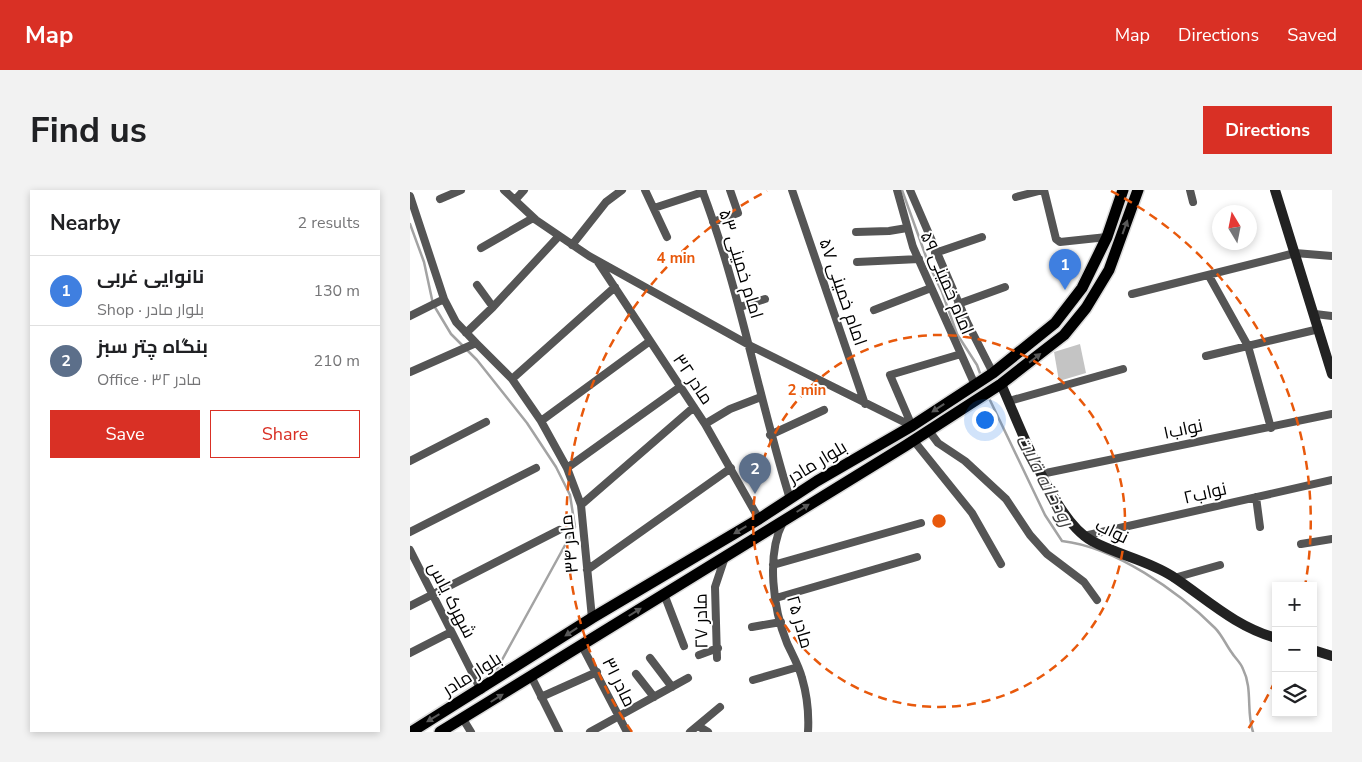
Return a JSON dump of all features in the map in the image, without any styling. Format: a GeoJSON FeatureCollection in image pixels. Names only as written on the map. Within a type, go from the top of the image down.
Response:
{"type":"FeatureCollection","features":[{"type":"Feature","properties":{"kind":"main road","name":"بلوار مادر"},"geometry":{"type":"LineString","coordinates":[[411,732],[481,690],[592,618],[759,519],[817,481],[912,426],[984,379],[1055,323],[1082,288],[1107,237],[1123,190]]}},
{"type":"Feature","properties":{"kind":"main road","name":"بلوار مادر"},"geometry":{"type":"LineString","coordinates":[[440,732],[582,646],[725,555],[929,431],[999,386],[1064,335],[1086,308],[1109,270],[1138,190]]}},
{"type":"Feature","properties":{"kind":"main road"},"geometry":{"type":"LineString","coordinates":[[817,481],[825,495]]}},
{"type":"Feature","properties":{"kind":"street"},"geometry":{"type":"LineString","coordinates":[[440,199],[461,190]]}},
{"type":"Feature","properties":{"kind":"street"},"geometry":{"type":"LineString","coordinates":[[504,190],[533,218],[558,237],[597,260],[751,346],[912,426]]}},
{"type":"Feature","properties":{"kind":"street"},"geometry":{"type":"LineString","coordinates":[[515,200],[524,190]]}},
{"type":"Feature","properties":{"kind":"street"},"geometry":{"type":"LineString","coordinates":[[572,245],[606,202],[622,190]]}},
{"type":"Feature","properties":{"kind":"street"},"geometry":{"type":"LineString","coordinates":[[645,190],[667,237]]}},
{"type":"Feature","properties":{"kind":"street"},"geometry":{"type":"LineString","coordinates":[[713,222],[738,213],[730,190]]}},
{"type":"Feature","properties":{"kind":"street","name":"امام خمینی ۵۷"},"geometry":{"type":"LineString","coordinates":[[792,190],[865,404]]}},
{"type":"Feature","properties":{"kind":"street","name":"امام خمینی ۵۹"},"geometry":{"type":"LineString","coordinates":[[898,190],[907,228],[931,288],[961,354],[984,379]]}},
{"type":"Feature","properties":{"kind":"street","name":"امام خمینی ۵۹"},"geometry":{"type":"LineString","coordinates":[[910,190],[958,304],[984,379]]}},
{"type":"Feature","properties":{"kind":"street"},"geometry":{"type":"LineString","coordinates":[[1016,197],[1044,190],[1056,239],[1060,242],[1107,237]]}},
{"type":"Feature","properties":{"kind":"street"},"geometry":{"type":"LineString","coordinates":[[1190,190],[1194,202]]}},
{"type":"Feature","properties":{"kind":"street"},"geometry":{"type":"LineString","coordinates":[[1275,190],[1315,314],[1332,374]]}},
{"type":"Feature","properties":{"kind":"street"},"geometry":{"type":"LineString","coordinates":[[654,208],[702,191]]}},
{"type":"Feature","properties":{"kind":"street","name":"امام خمینی ۵۳"},"geometry":{"type":"LineString","coordinates":[[702,191],[740,307],[751,346],[770,435],[790,499]]}},
{"type":"Feature","properties":{"kind":"street","name":"مادر ۳۴"},"geometry":{"type":"LineString","coordinates":[[410,196],[444,299],[456,322],[512,379],[541,421],[568,468],[581,506],[592,618]]}},
{"type":"Feature","properties":{"kind":"street"},"geometry":{"type":"LineString","coordinates":[[481,248],[533,218]]}},
{"type":"Feature","properties":{"kind":"street"},"geometry":{"type":"LineString","coordinates":[[856,232],[889,231],[907,228]]}},
{"type":"Feature","properties":{"kind":"street"},"geometry":{"type":"LineString","coordinates":[[466,333],[493,307],[558,237]]}},
{"type":"Feature","properties":{"kind":"street"},"geometry":{"type":"LineString","coordinates":[[935,253],[982,238]]}},
{"type":"Feature","properties":{"kind":"street"},"geometry":{"type":"LineString","coordinates":[[1132,294],[1294,253],[1332,256]]}},
{"type":"Feature","properties":{"kind":"street"},"geometry":{"type":"LineString","coordinates":[[858,262],[919,259]]}},
{"type":"Feature","properties":{"kind":"street","name":"مادر ۳۲"},"geometry":{"type":"LineString","coordinates":[[597,260],[705,424],[732,468],[759,519]]}},
{"type":"Feature","properties":{"kind":"street"},"geometry":{"type":"LineString","coordinates":[[1209,276],[1248,346],[1271,428]]}},
{"type":"Feature","properties":{"kind":"street"},"geometry":{"type":"LineString","coordinates":[[477,286],[493,307]]}},
{"type":"Feature","properties":{"kind":"street"},"geometry":{"type":"LineString","coordinates":[[958,304],[1005,287]]}},
{"type":"Feature","properties":{"kind":"street"},"geometry":{"type":"LineString","coordinates":[[512,379],[615,288]]}},
{"type":"Feature","properties":{"kind":"street"},"geometry":{"type":"LineString","coordinates":[[874,310],[931,288]]}},
{"type":"Feature","properties":{"kind":"street"},"geometry":{"type":"LineString","coordinates":[[410,316],[444,299]]}},
{"type":"Feature","properties":{"kind":"street"},"geometry":{"type":"LineString","coordinates":[[740,307],[765,299]]}},
{"type":"Feature","properties":{"kind":"street"},"geometry":{"type":"LineString","coordinates":[[1315,314],[1332,316]]}},
{"type":"Feature","properties":{"kind":"street"},"geometry":{"type":"LineString","coordinates":[[1206,356],[1319,329]]}},
{"type":"Feature","properties":{"kind":"street"},"geometry":{"type":"LineString","coordinates":[[541,421],[650,341]]}},
{"type":"Feature","properties":{"kind":"street"},"geometry":{"type":"LineString","coordinates":[[410,372],[476,343]]}},
{"type":"Feature","properties":{"kind":"street"},"geometry":{"type":"LineString","coordinates":[[912,426],[890,375],[961,354]]}},
{"type":"Feature","properties":{"kind":"street"},"geometry":{"type":"LineString","coordinates":[[1009,401],[1123,369]]}},
{"type":"Feature","properties":{"kind":"street","name":"نواب"},"geometry":{"type":"LineString","coordinates":[[999,386],[1009,401],[1041,474],[1058,502],[1084,536],[1122,555],[1148,562],[1174,578],[1210,606],[1254,630],[1272,637]]}},
{"type":"Feature","properties":{"kind":"street"},"geometry":{"type":"LineString","coordinates":[[568,468],[680,387]]}},
{"type":"Feature","properties":{"kind":"street"},"geometry":{"type":"LineString","coordinates":[[705,424],[730,409],[761,397]]}},
{"type":"Feature","properties":{"kind":"street"},"geometry":{"type":"LineString","coordinates":[[581,506],[694,407]]}},
{"type":"Feature","properties":{"kind":"street"},"geometry":{"type":"LineString","coordinates":[[770,435],[824,410]]}},
{"type":"Feature","properties":{"kind":"street","name":"نواب۱"},"geometry":{"type":"LineString","coordinates":[[1041,474],[1332,414]]}},
{"type":"Feature","properties":{"kind":"street"},"geometry":{"type":"LineString","coordinates":[[410,461],[486,422]]}},
{"type":"Feature","properties":{"kind":"street"},"geometry":{"type":"LineString","coordinates":[[929,431],[938,443],[965,461],[1006,499],[1030,535],[1047,554],[1084,582],[1097,600]]}},
{"type":"Feature","properties":{"kind":"street"},"geometry":{"type":"LineString","coordinates":[[914,440],[972,513],[1001,564]]}},
{"type":"Feature","properties":{"kind":"street"},"geometry":{"type":"LineString","coordinates":[[410,532],[536,468]]}},
{"type":"Feature","properties":{"kind":"street"},"geometry":{"type":"LineString","coordinates":[[587,570],[732,468]]}},
{"type":"Feature","properties":{"kind":"street","name":"نواب۲"},"geometry":{"type":"LineString","coordinates":[[1084,536],[1332,480]]}},
{"type":"Feature","properties":{"kind":"street"},"geometry":{"type":"LineString","coordinates":[[1256,497],[1260,527]]}},
{"type":"Feature","properties":{"kind":"street","name":"مادر ۲۵"},"geometry":{"type":"LineString","coordinates":[[784,520],[776,536],[773,565],[776,598],[781,622],[805,692],[808,732]]}},
{"type":"Feature","properties":{"kind":"street"},"geometry":{"type":"LineString","coordinates":[[773,565],[921,523]]}},
{"type":"Feature","properties":{"kind":"street"},"geometry":{"type":"LineString","coordinates":[[410,606],[559,530]]}},
{"type":"Feature","properties":{"kind":"street"},"geometry":{"type":"LineString","coordinates":[[1302,544],[1332,539]]}},
{"type":"Feature","properties":{"kind":"street","name":"شهرک یاس"},"geometry":{"type":"LineString","coordinates":[[410,550],[481,690]]}},
{"type":"Feature","properties":{"kind":"street","name":"مادر ۲۷"},"geometry":{"type":"LineString","coordinates":[[717,658],[715,587],[725,555]]}},
{"type":"Feature","properties":{"kind":"street"},"geometry":{"type":"LineString","coordinates":[[776,598],[917,558]]}},
{"type":"Feature","properties":{"kind":"street"},"geometry":{"type":"LineString","coordinates":[[1174,578],[1220,566]]}},
{"type":"Feature","properties":{"kind":"street"},"geometry":{"type":"LineString","coordinates":[[664,594],[684,646]]}},
{"type":"Feature","properties":{"kind":"street"},"geometry":{"type":"LineString","coordinates":[[752,627],[781,622]]}},
{"type":"Feature","properties":{"kind":"street"},"geometry":{"type":"LineString","coordinates":[[410,653],[451,632]]}},
{"type":"Feature","properties":{"kind":"street","name":"مادر ۳۱"},"geometry":{"type":"LineString","coordinates":[[582,646],[627,732]]}},
{"type":"Feature","properties":{"kind":"street"},"geometry":{"type":"LineString","coordinates":[[699,655],[718,648]]}},
{"type":"Feature","properties":{"kind":"street"},"geometry":{"type":"LineString","coordinates":[[1317,651],[1332,656]]}},
{"type":"Feature","properties":{"kind":"street"},"geometry":{"type":"LineString","coordinates":[[650,658],[672,687]]}},
{"type":"Feature","properties":{"kind":"street"},"geometry":{"type":"LineString","coordinates":[[753,680],[798,667]]}},
{"type":"Feature","properties":{"kind":"street"},"geometry":{"type":"LineString","coordinates":[[541,697],[597,672]]}},
{"type":"Feature","properties":{"kind":"street"},"geometry":{"type":"LineString","coordinates":[[636,674],[654,697]]}},
{"type":"Feature","properties":{"kind":"street"},"geometry":{"type":"LineString","coordinates":[[531,676],[559,732]]}},
{"type":"Feature","properties":{"kind":"street"},"geometry":{"type":"LineString","coordinates":[[590,732],[688,678]]}},
{"type":"Feature","properties":{"kind":"street"},"geometry":{"type":"LineString","coordinates":[[690,732],[720,707]]}},
{"type":"Feature","properties":{"kind":"street"},"geometry":{"type":"LineString","coordinates":[[462,719],[471,732]]}},
{"type":"Feature","properties":{"kind":"street"},"geometry":{"type":"LineString","coordinates":[[698,726],[708,732]]}},
{"type":"Feature","properties":{"kind":"building"},"geometry":{"type":"Polygon","coordinates":[[[1080,344],[1086,373],[1059,381],[1054,352],[1080,344]]]}},
{"type":"Feature","properties":{"kind":"waterway","name":"رودخانه قلات"},"geometry":{"type":"LineString","coordinates":[[902,190],[929,265],[942,292],[957,334],[977,365],[981,376]]}},
{"type":"Feature","properties":{"kind":"waterway"},"geometry":{"type":"LineString","coordinates":[[410,224],[424,262],[433,304],[451,334],[477,360],[527,423],[556,467],[570,495],[575,527],[497,669]]}},
{"type":"Feature","properties":{"kind":"waterway","name":"رودخانه قلات"},"geometry":{"type":"LineString","coordinates":[[988,396],[1045,515],[1062,541],[1082,545],[1124,561],[1183,600],[1217,631],[1241,665],[1246,677],[1253,732]]}},
{"type":"Feature","properties":{"kind":"place","name":"نانوایی غربی"},"geometry":{"type":"Point","coordinates":[1065,290]}},
{"type":"Feature","properties":{"kind":"place","name":"بنگاه چتر سبز"},"geometry":{"type":"Point","coordinates":[755,494]}}]}
